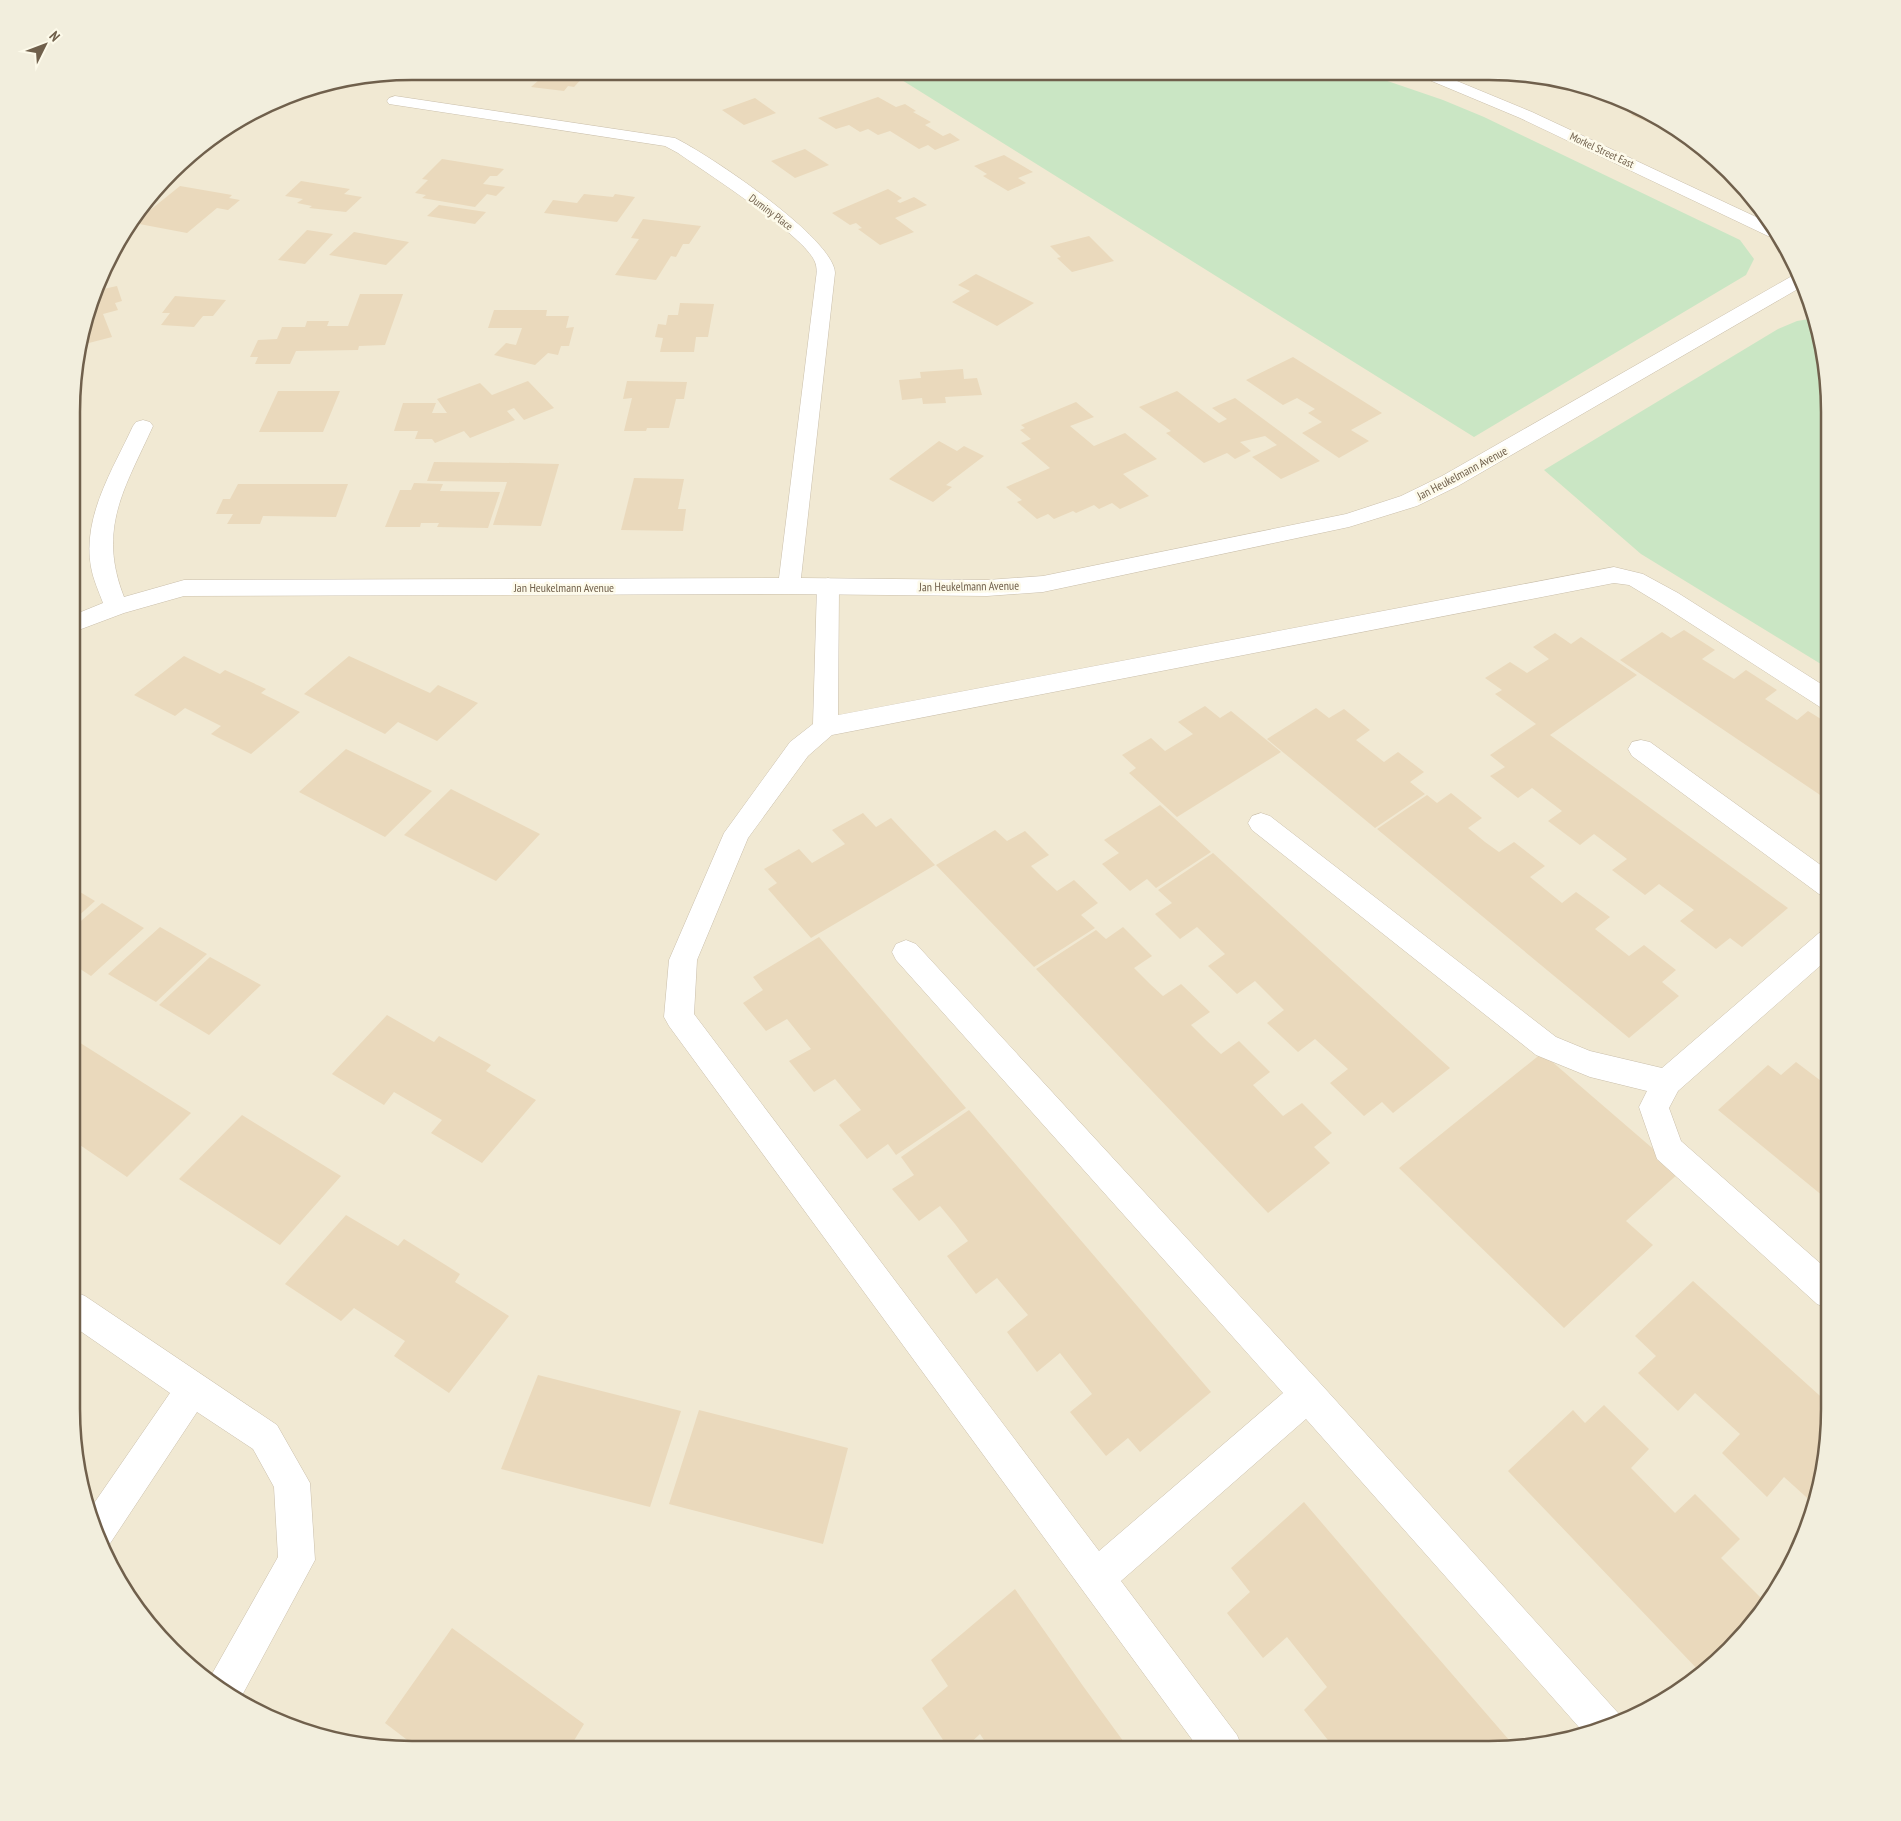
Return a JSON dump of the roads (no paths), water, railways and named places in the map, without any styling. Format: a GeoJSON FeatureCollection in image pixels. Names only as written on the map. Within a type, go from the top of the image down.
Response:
{"type":"FeatureCollection","features":[{"type":"Feature","properties":{"kind":"street","name":"Morkel Street East"},"geometry":{"type":"LineString","coordinates":[[1441,80],[1526,115],[1765,228]]}},
{"type":"Feature","properties":{"kind":"street","name":"Duminy Place"},"geometry":{"type":"LineString","coordinates":[[395,101],[669,142],[684,149],[758,202],[814,247],[825,262],[823,295],[788,586]]}},
{"type":"Feature","properties":{"kind":"street","name":"Jan Heukelmann Avenue"},"geometry":{"type":"LineString","coordinates":[[80,621],[116,606],[164,592],[192,588],[828,586],[987,588],[1043,584],[1349,520],[1390,508],[1450,481],[1795,282]]}},
{"type":"Feature","properties":{"kind":"street"},"geometry":{"type":"LineString","coordinates":[[116,606],[102,565],[103,522],[107,507],[143,426]]}},
{"type":"Feature","properties":{"kind":"street"},"geometry":{"type":"LineString","coordinates":[[1217,1741],[679,1017],[683,960],[737,834],[799,749],[825,727],[1614,575],[1635,579],[1670,599],[1821,696]]}},
{"type":"Feature","properties":{"kind":"street"},"geometry":{"type":"LineString","coordinates":[[825,727],[828,586]]}},
{"type":"Feature","properties":{"kind":"street"},"geometry":{"type":"LineString","coordinates":[[1642,749],[1821,880]]}},
{"type":"Feature","properties":{"kind":"street"},"geometry":{"type":"LineString","coordinates":[[1261,823],[1546,1046],[1570,1059],[1585,1064],[1667,1082]]}},
{"type":"Feature","properties":{"kind":"street"},"geometry":{"type":"LineString","coordinates":[[1821,948],[1667,1082],[1654,1107],[1668,1149],[1821,1286]]}},
{"type":"Feature","properties":{"kind":"street"},"geometry":{"type":"LineString","coordinates":[[906,952],[1308,1395],[1599,1722]]}},
{"type":"Feature","properties":{"kind":"street"},"geometry":{"type":"LineString","coordinates":[[80,1312],[265,1437],[292,1483],[297,1560],[227,1684]]}},
{"type":"Feature","properties":{"kind":"street"},"geometry":{"type":"LineString","coordinates":[[101,1525],[193,1388]]}},
{"type":"Feature","properties":{"kind":"street"},"geometry":{"type":"LineString","coordinates":[[1096,1578],[1308,1395]]}}]}
